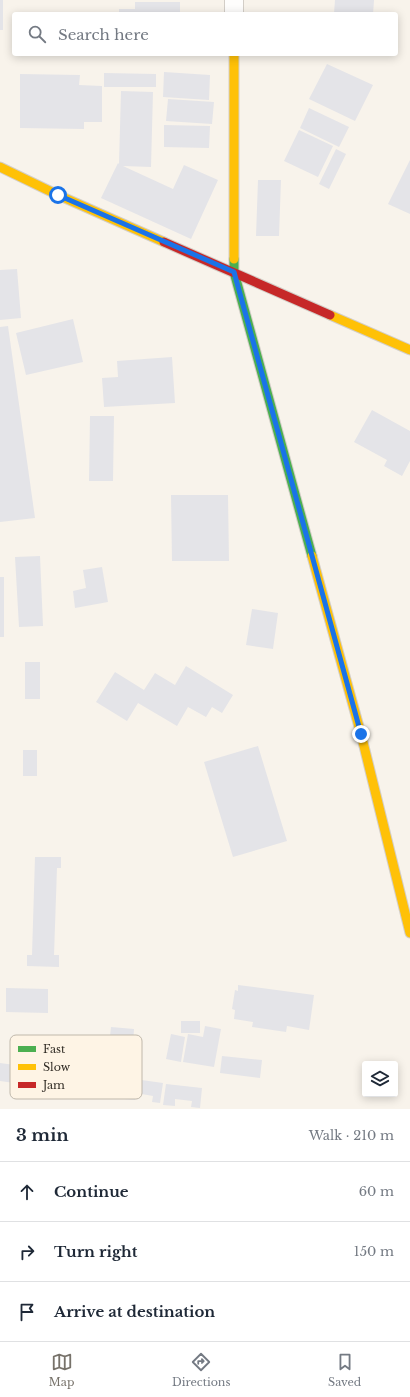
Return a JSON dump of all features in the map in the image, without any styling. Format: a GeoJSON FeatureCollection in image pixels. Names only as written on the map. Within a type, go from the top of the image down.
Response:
{"type":"FeatureCollection","features":[{"type":"Feature","properties":{"kind":"street"},"geometry":{"type":"LineString","coordinates":[[234,0],[234,12]]}},
{"type":"Feature","properties":{"kind":"street"},"geometry":{"type":"LineString","coordinates":[[234,56],[234,272],[361,734],[410,933]]}},
{"type":"Feature","properties":{"kind":"street"},"geometry":{"type":"LineString","coordinates":[[0,167],[58,195],[410,350]]}},
{"type":"Feature","properties":{"kind":"building"},"geometry":{"type":"Polygon","coordinates":[[[0,0],[3,0],[3,30],[0,30],[0,0]]]}},
{"type":"Feature","properties":{"kind":"building"},"geometry":{"type":"Polygon","coordinates":[[[335,0],[374,0],[373,12],[334,12],[335,0]]]}},
{"type":"Feature","properties":{"kind":"building"},"geometry":{"type":"Polygon","coordinates":[[[135,2],[180,2],[180,12],[119,12],[119,9],[135,9],[135,2]]]}},
{"type":"Feature","properties":{"kind":"building"},"geometry":{"type":"Polygon","coordinates":[[[327,64],[373,85],[355,121],[309,99],[327,64]]]}},
{"type":"Feature","properties":{"kind":"building"},"geometry":{"type":"Polygon","coordinates":[[[164,72],[210,75],[209,100],[163,97],[164,72]]]}},
{"type":"Feature","properties":{"kind":"building"},"geometry":{"type":"Polygon","coordinates":[[[104,73],[156,74],[156,87],[104,87],[104,73]]]}},
{"type":"Feature","properties":{"kind":"building"},"geometry":{"type":"Polygon","coordinates":[[[20,74],[80,75],[79,85],[102,86],[102,122],[84,122],[84,129],[20,128],[20,74]]]}},
{"type":"Feature","properties":{"kind":"building"},"geometry":{"type":"Polygon","coordinates":[[[121,91],[153,92],[151,167],[123,166],[173,189],[184,165],[218,180],[191,239],[101,198],[118,163],[119,164],[121,91]]]}},
{"type":"Feature","properties":{"kind":"building"},"geometry":{"type":"Polygon","coordinates":[[[168,99],[214,102],[212,124],[166,121],[168,99]]]}},
{"type":"Feature","properties":{"kind":"building"},"geometry":{"type":"Polygon","coordinates":[[[309,108],[349,127],[339,147],[300,128],[309,108]]]}},
{"type":"Feature","properties":{"kind":"building"},"geometry":{"type":"Polygon","coordinates":[[[164,125],[210,126],[209,148],[164,147],[164,125]]]}},
{"type":"Feature","properties":{"kind":"building"},"geometry":{"type":"Polygon","coordinates":[[[299,130],[333,146],[318,177],[284,161],[299,130]]]}},
{"type":"Feature","properties":{"kind":"building"},"geometry":{"type":"Polygon","coordinates":[[[336,149],[346,154],[329,189],[319,184],[336,149]]]}},
{"type":"Feature","properties":{"kind":"building"},"geometry":{"type":"Polygon","coordinates":[[[410,160],[410,214],[388,204],[410,160]]]}},
{"type":"Feature","properties":{"kind":"building"},"geometry":{"type":"Polygon","coordinates":[[[258,180],[281,180],[279,236],[256,236],[258,180]]]}},
{"type":"Feature","properties":{"kind":"building"},"geometry":{"type":"Polygon","coordinates":[[[17,269],[21,318],[0,320],[0,270],[17,269]]]}},
{"type":"Feature","properties":{"kind":"building"},"geometry":{"type":"Polygon","coordinates":[[[73,319],[83,362],[26,375],[16,333],[73,319]]]}},
{"type":"Feature","properties":{"kind":"building"},"geometry":{"type":"Polygon","coordinates":[[[8,326],[35,518],[0,522],[0,327],[8,326]]]}},
{"type":"Feature","properties":{"kind":"building"},"geometry":{"type":"Polygon","coordinates":[[[172,357],[175,403],[104,407],[102,378],[118,377],[117,361],[172,357]]]}},
{"type":"Feature","properties":{"kind":"building"},"geometry":{"type":"Polygon","coordinates":[[[372,410],[410,431],[410,461],[402,476],[384,466],[387,460],[354,442],[372,410]]]}},
{"type":"Feature","properties":{"kind":"building"},"geometry":{"type":"Polygon","coordinates":[[[90,416],[114,416],[113,481],[89,481],[90,416]]]}},
{"type":"Feature","properties":{"kind":"building"},"geometry":{"type":"Polygon","coordinates":[[[171,495],[228,495],[229,561],[172,561],[171,495]]]}},
{"type":"Feature","properties":{"kind":"building"},"geometry":{"type":"Polygon","coordinates":[[[40,556],[43,626],[19,627],[15,557],[40,556]]]}},
{"type":"Feature","properties":{"kind":"building"},"geometry":{"type":"Polygon","coordinates":[[[102,567],[108,602],[75,608],[73,591],[86,588],[83,570],[102,567]]]}},
{"type":"Feature","properties":{"kind":"building"},"geometry":{"type":"Polygon","coordinates":[[[0,577],[4,577],[4,637],[0,637],[0,577]]]}},
{"type":"Feature","properties":{"kind":"building"},"geometry":{"type":"Polygon","coordinates":[[[252,609],[278,613],[273,649],[246,645],[252,609]]]}},
{"type":"Feature","properties":{"kind":"building"},"geometry":{"type":"Polygon","coordinates":[[[25,662],[40,662],[40,699],[25,699],[25,662]]]}},
{"type":"Feature","properties":{"kind":"building"},"geometry":{"type":"Polygon","coordinates":[[[186,666],[233,695],[222,713],[212,707],[206,717],[188,707],[177,726],[138,703],[127,721],[96,702],[115,672],[144,690],[155,673],[175,685],[186,666]]]}},
{"type":"Feature","properties":{"kind":"building"},"geometry":{"type":"Polygon","coordinates":[[[258,746],[287,841],[233,857],[204,762],[258,746]]]}},
{"type":"Feature","properties":{"kind":"building"},"geometry":{"type":"Polygon","coordinates":[[[23,750],[37,750],[37,776],[23,776],[23,750]]]}},
{"type":"Feature","properties":{"kind":"building"},"geometry":{"type":"Polygon","coordinates":[[[35,857],[61,857],[61,868],[57,868],[54,955],[59,955],[59,967],[27,966],[27,955],[32,955],[35,857]]]}},
{"type":"Feature","properties":{"kind":"building"},"geometry":{"type":"Polygon","coordinates":[[[238,985],[314,995],[309,1030],[287,1026],[286,1032],[252,1027],[253,1022],[234,1019],[235,1010],[232,1009],[235,990],[238,991],[238,985]]]}},
{"type":"Feature","properties":{"kind":"building"},"geometry":{"type":"Polygon","coordinates":[[[6,988],[48,989],[48,1013],[6,1012],[6,988]]]}},
{"type":"Feature","properties":{"kind":"building"},"geometry":{"type":"Polygon","coordinates":[[[181,1021],[200,1021],[200,1033],[181,1033],[181,1021]]]}},
{"type":"Feature","properties":{"kind":"building"},"geometry":{"type":"Polygon","coordinates":[[[205,1026],[221,1029],[214,1067],[183,1062],[188,1034],[203,1037],[205,1026]]]}},
{"type":"Feature","properties":{"kind":"building"},"geometry":{"type":"Polygon","coordinates":[[[111,1027],[134,1029],[134,1035],[110,1035],[111,1027]]]}},
{"type":"Feature","properties":{"kind":"building"},"geometry":{"type":"Polygon","coordinates":[[[171,1034],[185,1037],[181,1062],[166,1059],[171,1034]]]}},
{"type":"Feature","properties":{"kind":"building"},"geometry":{"type":"Polygon","coordinates":[[[222,1056],[262,1060],[260,1078],[220,1073],[222,1056]]]}},
{"type":"Feature","properties":{"kind":"building"},"geometry":{"type":"Polygon","coordinates":[[[0,1063],[10,1064],[10,1082],[0,1081],[0,1063]]]}},
{"type":"Feature","properties":{"kind":"building"},"geometry":{"type":"Polygon","coordinates":[[[142,1080],[163,1083],[160,1103],[152,1102],[153,1096],[142,1094],[142,1080]]]}},
{"type":"Feature","properties":{"kind":"building"},"geometry":{"type":"Polygon","coordinates":[[[166,1084],[202,1088],[200,1108],[191,1107],[192,1101],[175,1099],[175,1106],[163,1105],[166,1084]]]}},
{"type":"Feature","properties":{"kind":"traffic: fast"},"geometry":{"type":"LineString","coordinates":[[234,259],[234,272],[312,556]]}},
{"type":"Feature","properties":{"kind":"traffic: slow"},"geometry":{"type":"LineString","coordinates":[[234,56],[234,259]]}},
{"type":"Feature","properties":{"kind":"traffic: slow"},"geometry":{"type":"LineString","coordinates":[[0,167],[58,195],[164,242]]}},
{"type":"Feature","properties":{"kind":"traffic: slow"},"geometry":{"type":"LineString","coordinates":[[330,315],[410,350]]}},
{"type":"Feature","properties":{"kind":"traffic: slow"},"geometry":{"type":"LineString","coordinates":[[312,556],[361,734],[410,933]]}},
{"type":"Feature","properties":{"kind":"traffic: jam"},"geometry":{"type":"LineString","coordinates":[[164,242],[330,315]]}},
{"type":"Feature","properties":{"kind":"route"},"geometry":{"type":"LineString","coordinates":[[58,195],[234,272],[361,734]]}}]}
